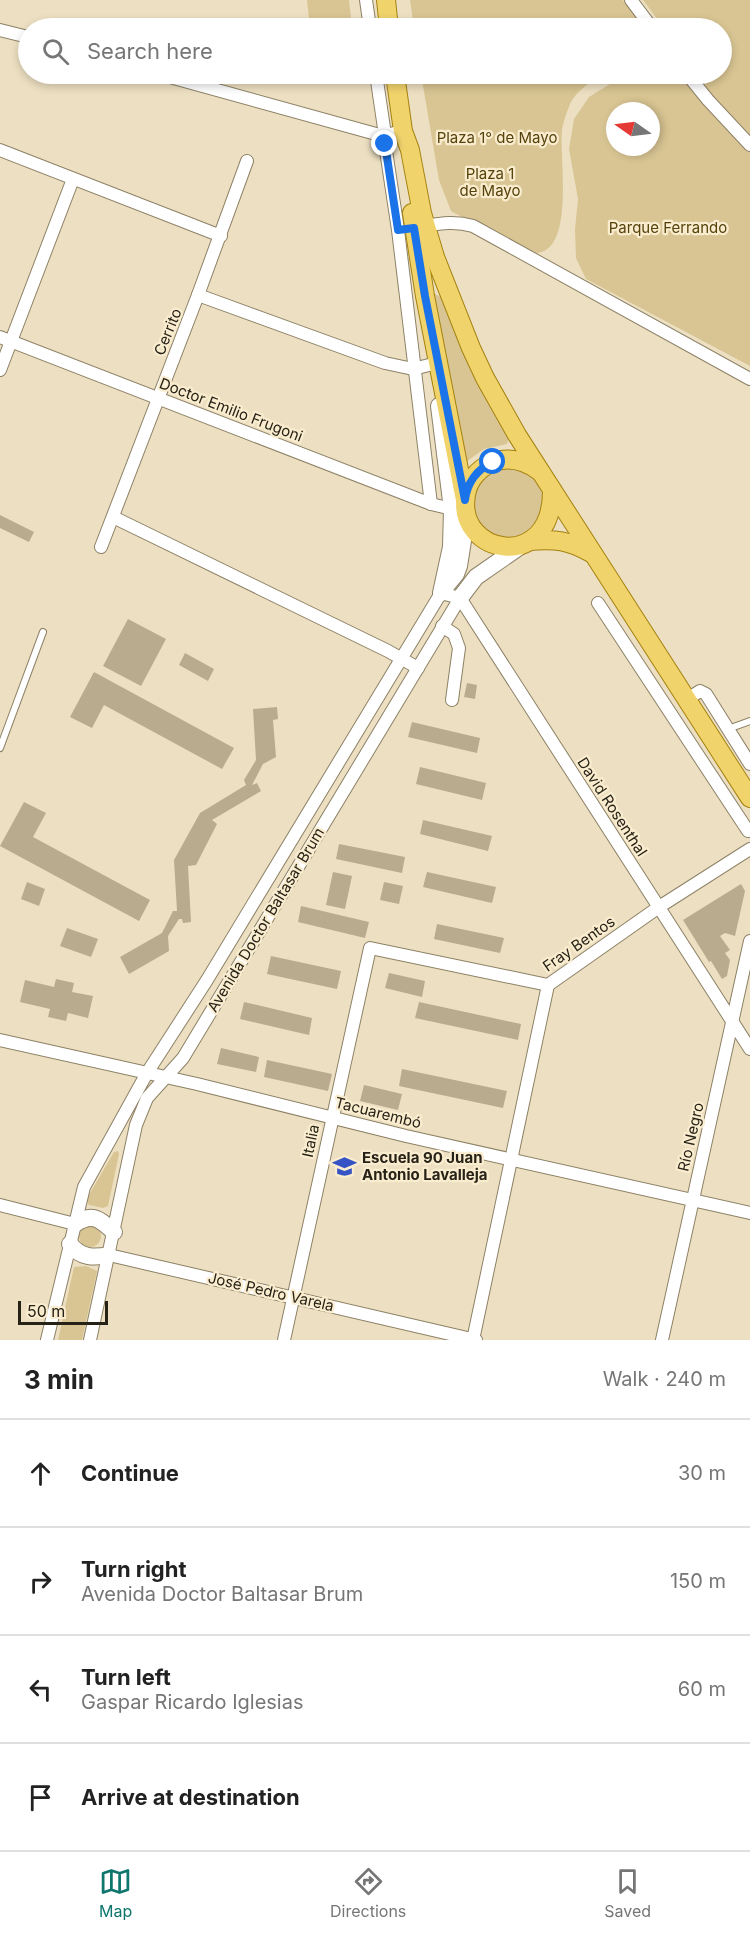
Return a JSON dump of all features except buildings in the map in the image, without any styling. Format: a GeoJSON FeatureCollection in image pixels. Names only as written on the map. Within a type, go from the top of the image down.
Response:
{"type":"FeatureCollection","features":[{"type":"Feature","properties":{"kind":"main road"},"geometry":{"type":"LineString","coordinates":[[386,0],[388,18]]}},
{"type":"Feature","properties":{"kind":"main road","name":"Avenida Doctor Baltasar Brum"},"geometry":{"type":"LineString","coordinates":[[396,84],[413,228],[461,508]]}},
{"type":"Feature","properties":{"kind":"main road"},"geometry":{"type":"LineString","coordinates":[[413,228],[446,287],[485,378],[517,435],[655,651],[693,695],[712,740],[750,798]]}},
{"type":"Feature","properties":{"kind":"main road"},"geometry":{"type":"LineString","coordinates":[[425,296],[426,289],[432,284],[446,287]]}},
{"type":"Feature","properties":{"kind":"main road"},"geometry":{"type":"LineString","coordinates":[[540,472],[531,465],[517,460],[493,462],[474,477],[461,508],[476,532],[492,544],[512,547],[528,542],[563,541],[593,554]]}},
{"type":"Feature","properties":{"kind":"main road"},"geometry":{"type":"LineString","coordinates":[[528,542],[538,535],[547,523],[551,509],[552,490]]}},
{"type":"Feature","properties":{"kind":"street"},"geometry":{"type":"LineString","coordinates":[[366,0],[369,18]]}},
{"type":"Feature","properties":{"kind":"street"},"geometry":{"type":"LineString","coordinates":[[631,0],[644,18]]}},
{"type":"Feature","properties":{"kind":"street"},"geometry":{"type":"LineString","coordinates":[[0,30],[18,35]]}},
{"type":"Feature","properties":{"kind":"street"},"geometry":{"type":"LineString","coordinates":[[193,84],[385,140],[403,131]]}},
{"type":"Feature","properties":{"kind":"street"},"geometry":{"type":"LineString","coordinates":[[377,84],[385,140],[413,228],[413,369],[430,504]]}},
{"type":"Feature","properties":{"kind":"street"},"geometry":{"type":"LineString","coordinates":[[695,84],[750,145]]}},
{"type":"Feature","properties":{"kind":"street"},"geometry":{"type":"LineString","coordinates":[[0,150],[221,236]]}},
{"type":"Feature","properties":{"kind":"street","name":"Cerrito"},"geometry":{"type":"LineString","coordinates":[[101,547],[248,161]]}},
{"type":"Feature","properties":{"kind":"street"},"geometry":{"type":"LineString","coordinates":[[0,370],[6,339],[73,178]]}},
{"type":"Feature","properties":{"kind":"street"},"geometry":{"type":"LineString","coordinates":[[413,228],[446,222],[473,226],[750,379]]}},
{"type":"Feature","properties":{"kind":"street"},"geometry":{"type":"LineString","coordinates":[[198,295],[386,363],[413,369],[433,364]]}},
{"type":"Feature","properties":{"kind":"street","name":"Avenida Doctor Baltasar Brum"},"geometry":{"type":"LineString","coordinates":[[47,1340],[84,1187],[147,1073],[207,980],[441,592],[459,567],[461,508],[433,364],[432,333]]}},
{"type":"Feature","properties":{"kind":"street","name":"Doctor Emilio Frugoni"},"geometry":{"type":"LineString","coordinates":[[6,339],[430,504],[461,508]]}},
{"type":"Feature","properties":{"kind":"street"},"geometry":{"type":"LineString","coordinates":[[113,517],[402,658],[418,668]]}},
{"type":"Feature","properties":{"kind":"street","name":"Avenida Doctor Baltasar Brum"},"geometry":{"type":"LineString","coordinates":[[90,1340],[136,1125],[147,1098],[183,1058],[460,598],[476,577],[528,542]]}},
{"type":"Feature","properties":{"kind":"street"},"geometry":{"type":"LineString","coordinates":[[611,583],[612,598],[600,606],[749,833]]}},
{"type":"Feature","properties":{"kind":"street"},"geometry":{"type":"LineString","coordinates":[[441,592],[460,598]]}},
{"type":"Feature","properties":{"kind":"street","name":"David Rosenthal"},"geometry":{"type":"LineString","coordinates":[[460,598],[750,1049]]}},
{"type":"Feature","properties":{"kind":"street"},"geometry":{"type":"LineString","coordinates":[[442,626],[454,634],[459,648],[452,700]]}},
{"type":"Feature","properties":{"kind":"street"},"geometry":{"type":"LineString","coordinates":[[622,638],[639,626]]}},
{"type":"Feature","properties":{"kind":"street"},"geometry":{"type":"LineString","coordinates":[[637,663],[655,651]]}},
{"type":"Feature","properties":{"kind":"street"},"geometry":{"type":"LineString","coordinates":[[693,695],[706,694],[750,764]]}},
{"type":"Feature","properties":{"kind":"street"},"geometry":{"type":"LineString","coordinates":[[695,750],[728,729]]}},
{"type":"Feature","properties":{"kind":"street","name":"Fray Bentos"},"geometry":{"type":"LineString","coordinates":[[370,948],[548,985],[659,907],[750,849]]}},
{"type":"Feature","properties":{"kind":"street","name":"Río Negro"},"geometry":{"type":"LineString","coordinates":[[662,1340],[750,940]]}},
{"type":"Feature","properties":{"kind":"street","name":"Italia"},"geometry":{"type":"LineString","coordinates":[[284,1340],[370,948]]}},
{"type":"Feature","properties":{"kind":"street"},"geometry":{"type":"LineString","coordinates":[[474,1340],[548,985]]}},
{"type":"Feature","properties":{"kind":"street","name":"Tacuarembó"},"geometry":{"type":"LineString","coordinates":[[0,1040],[406,1136],[750,1213]]}},
{"type":"Feature","properties":{"kind":"street"},"geometry":{"type":"LineString","coordinates":[[0,1205],[75,1224],[83,1218],[96,1218],[114,1232]]}},
{"type":"Feature","properties":{"kind":"street","name":"José Pedro Varela"},"geometry":{"type":"LineString","coordinates":[[70,1244],[74,1251],[80,1254],[99,1257],[109,1255],[474,1340]]}},
{"type":"Feature","properties":{"kind":"lane"},"geometry":{"type":"LineString","coordinates":[[0,748],[43,632]]}},
{"type":"Feature","properties":{"kind":"lane"},"geometry":{"type":"LineString","coordinates":[[728,729],[750,721]]}},
{"type":"Feature","properties":{"kind":"green space"},"geometry":{"type":"Polygon","coordinates":[[[307,0],[349,0],[351,18],[309,18],[307,0]]]}},
{"type":"Feature","properties":{"kind":"green space"},"geometry":{"type":"Polygon","coordinates":[[[410,0],[623,0],[636,18],[413,18],[410,0]]]}},
{"type":"Feature","properties":{"kind":"green space","name":"Parque Ferrando"},"geometry":{"type":"Polygon","coordinates":[[[643,0],[750,0],[750,366],[586,279],[576,258],[575,229],[578,199],[569,149],[574,119],[589,97],[610,84],[732,84],[732,18],[656,18],[643,0]]]}},
{"type":"Feature","properties":{"kind":"green space","name":"Plaza 1° de Mayo"},"geometry":{"type":"Polygon","coordinates":[[[423,84],[589,84],[576,95],[564,120],[561,219],[557,235],[550,247],[538,253],[525,251],[451,211],[439,180],[423,84]]]}},
{"type":"Feature","properties":{"kind":"green space"},"geometry":{"type":"Polygon","coordinates":[[[435,294],[441,297],[472,367],[509,437],[507,444],[484,449],[466,462],[431,296],[435,294]]]}},
{"type":"Feature","properties":{"kind":"green space"},"geometry":{"type":"Polygon","coordinates":[[[501,466],[524,470],[536,478],[541,490],[542,503],[531,527],[520,535],[506,538],[484,529],[476,520],[473,510],[475,485],[501,466]]]}},
{"type":"Feature","properties":{"kind":"green space"},"geometry":{"type":"Polygon","coordinates":[[[118,1151],[108,1206],[103,1208],[89,1205],[86,1200],[114,1152],[118,1151]]]}},
{"type":"Feature","properties":{"kind":"green space"},"geometry":{"type":"Polygon","coordinates":[[[86,1225],[94,1225],[101,1232],[101,1240],[94,1247],[86,1247],[79,1240],[79,1232],[86,1225]]]}},
{"type":"Feature","properties":{"kind":"green space"},"geometry":{"type":"Polygon","coordinates":[[[86,1266],[97,1271],[82,1340],[58,1340],[74,1267],[86,1266]]]}},
{"type":"Feature","properties":{"kind":"place","name":"Escuela 90 Juan Antonio Lavalleja"},"geometry":{"type":"Point","coordinates":[344,1167]}},
{"type":"Feature","properties":{"kind":"route"},"geometry":{"type":"LineString","coordinates":[[385,144],[398,230],[414,228],[465,500],[468,486],[474,477],[493,462]]}},
{"type":"Feature","properties":{"kind":"park label","name":"Plaza 1 de Mayo"},"geometry":{"type":"Point","coordinates":[490,182]}}]}
